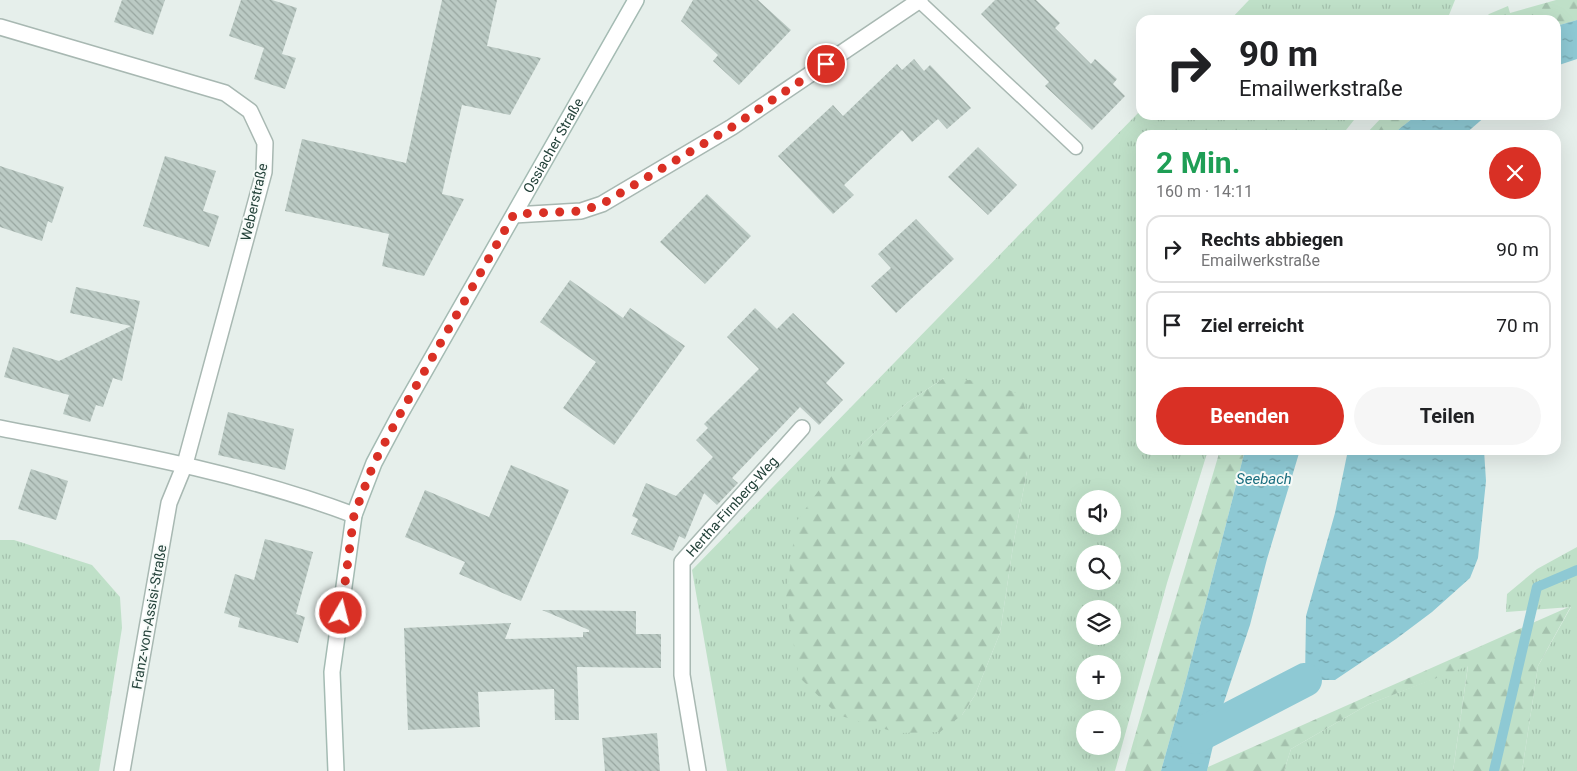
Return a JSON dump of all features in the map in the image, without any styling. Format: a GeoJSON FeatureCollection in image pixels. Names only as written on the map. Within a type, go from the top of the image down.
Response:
{"type":"FeatureCollection","features":[{"type":"Feature","properties":{"kind":"street","name":"Ossiacher Straße"},"geometry":{"type":"LineString","coordinates":[[336,771],[332,672],[354,515],[374,463],[394,424],[636,0]]}},
{"type":"Feature","properties":{"kind":"street"},"geometry":{"type":"LineString","coordinates":[[514,214],[581,211],[602,204],[732,127],[920,0]]}},
{"type":"Feature","properties":{"kind":"street","name":"Weberstraße"},"geometry":{"type":"LineString","coordinates":[[0,27],[225,93],[250,112],[264,143],[264,172],[185,464]]}},
{"type":"Feature","properties":{"kind":"street"},"geometry":{"type":"LineString","coordinates":[[0,428],[185,464],[317,501],[354,515]]}},
{"type":"Feature","properties":{"kind":"street","name":"Hertha-Firnberg-Weg"},"geometry":{"type":"LineString","coordinates":[[698,771],[682,674],[682,562],[802,428]]}},
{"type":"Feature","properties":{"kind":"street","name":"Franz-von-Assisi-Straße"},"geometry":{"type":"LineString","coordinates":[[122,771],[169,503],[185,464]]}},
{"type":"Feature","properties":{"kind":"lane"},"geometry":{"type":"LineString","coordinates":[[920,0],[1076,148]]}},
{"type":"Feature","properties":{"kind":"green space"},"geometry":{"type":"Polygon","coordinates":[[[1249,0],[1455,0],[1449,15],[1235,15],[1249,0]]]}},
{"type":"Feature","properties":{"kind":"green space"},"geometry":{"type":"Polygon","coordinates":[[[1556,0],[1577,0],[1577,20],[1561,25],[1561,15],[1488,15],[1508,6],[1510,13],[1556,0]]]}},
{"type":"Feature","properties":{"kind":"green space"},"geometry":{"type":"Polygon","coordinates":[[[1136,115],[1136,120],[1354,120],[1346,130],[1136,130],[1136,455],[1206,455],[1167,583],[1121,749],[1121,710],[1076,710],[1076,755],[1119,755],[1115,771],[727,771],[692,570],[1136,115]],[[944,378],[907,403],[861,445],[962,715],[975,695],[1000,633],[1027,471],[944,378]]]}},
{"type":"Feature","properties":{"kind":"green space"},"geometry":{"type":"Polygon","coordinates":[[[1379,120],[1411,120],[1398,130],[1370,130],[1379,120]]]}},
{"type":"Feature","properties":{"kind":"green space"},"geometry":{"type":"Polygon","coordinates":[[[944,378],[989,382],[1021,395],[1032,432],[1027,471],[1000,633],[975,695],[962,715],[940,732],[898,733],[838,715],[799,677],[786,598],[796,522],[822,486],[861,445],[907,403],[944,378]]]}},
{"type":"Feature","properties":{"kind":"green space"},"geometry":{"type":"Polygon","coordinates":[[[1218,455],[1244,455],[1161,771],[1125,771],[1218,455]]]}},
{"type":"Feature","properties":{"kind":"green space"},"geometry":{"type":"Polygon","coordinates":[[[0,540],[14,540],[92,565],[120,597],[122,628],[99,771],[0,771],[0,540]]]}},
{"type":"Feature","properties":{"kind":"green space"},"geometry":{"type":"Polygon","coordinates":[[[1577,547],[1577,771],[1522,771],[1538,666],[1571,607],[1506,612],[1507,594],[1537,569],[1577,547]]]}},
{"type":"Feature","properties":{"kind":"green space"},"geometry":{"type":"Polygon","coordinates":[[[1571,606],[1538,666],[1522,771],[1453,771],[1468,666],[1369,704],[1291,749],[1284,771],[1207,771],[1208,767],[1571,606]]]}},
{"type":"Feature","properties":{"kind":"green space"},"geometry":{"type":"Polygon","coordinates":[[[1468,665],[1453,771],[1284,771],[1291,749],[1369,704],[1468,665]]]}},
{"type":"Feature","properties":{"kind":"water"},"geometry":{"type":"Polygon","coordinates":[[[1577,20],[1577,59],[1561,64],[1561,25],[1577,20]]]}},
{"type":"Feature","properties":{"kind":"water"},"geometry":{"type":"Polygon","coordinates":[[[1411,120],[1481,120],[1470,130],[1399,129],[1411,120]]]}},
{"type":"Feature","properties":{"kind":"water","name":"Seebach"},"geometry":{"type":"Polygon","coordinates":[[[1244,455],[1298,455],[1267,559],[1250,625],[1222,708],[1207,771],[1161,771],[1244,455]]]}},
{"type":"Feature","properties":{"kind":"water"},"geometry":{"type":"Polygon","coordinates":[[[1347,455],[1484,455],[1486,481],[1478,558],[1470,578],[1432,612],[1335,680],[1305,680],[1306,616],[1335,513],[1347,455]]]}},
{"type":"Feature","properties":{"kind":"building"},"geometry":{"type":"Polygon","coordinates":[[[122,0],[165,0],[153,35],[114,22],[122,0]]]}},
{"type":"Feature","properties":{"kind":"building"},"geometry":{"type":"Polygon","coordinates":[[[241,0],[272,0],[297,8],[282,54],[296,58],[285,89],[254,79],[264,48],[229,36],[241,0]]]}},
{"type":"Feature","properties":{"kind":"building"},"geometry":{"type":"Polygon","coordinates":[[[442,0],[497,0],[487,46],[541,58],[510,115],[462,105],[442,194],[464,199],[424,276],[382,266],[389,234],[285,211],[302,139],[406,163],[442,0]]]}},
{"type":"Feature","properties":{"kind":"building"},"geometry":{"type":"Polygon","coordinates":[[[693,0],[758,0],[791,30],[739,85],[713,61],[718,55],[681,21],[693,0]]]}},
{"type":"Feature","properties":{"kind":"building"},"geometry":{"type":"Polygon","coordinates":[[[995,0],[1036,0],[1060,23],[1055,28],[1091,64],[1095,59],[1117,79],[1113,84],[1125,96],[1092,130],[1045,86],[1049,82],[981,14],[995,0]]]}},
{"type":"Feature","properties":{"kind":"building"},"geometry":{"type":"Polygon","coordinates":[[[914,59],[924,71],[930,65],[971,108],[947,129],[938,119],[912,142],[902,130],[844,185],[854,195],[833,214],[778,156],[833,105],[843,116],[897,64],[902,70],[914,59]]]}},
{"type":"Feature","properties":{"kind":"building"},"geometry":{"type":"Polygon","coordinates":[[[978,147],[1017,185],[988,215],[948,177],[978,147]]]}},
{"type":"Feature","properties":{"kind":"building"},"geometry":{"type":"Polygon","coordinates":[[[165,156],[216,171],[203,211],[219,216],[209,247],[143,226],[165,156]]]}},
{"type":"Feature","properties":{"kind":"building"},"geometry":{"type":"Polygon","coordinates":[[[0,166],[64,187],[52,223],[48,221],[42,241],[0,227],[0,166]]]}},
{"type":"Feature","properties":{"kind":"building"},"geometry":{"type":"Polygon","coordinates":[[[707,194],[751,236],[705,284],[660,242],[707,194]]]}},
{"type":"Feature","properties":{"kind":"building"},"geometry":{"type":"Polygon","coordinates":[[[916,219],[954,259],[896,313],[871,286],[891,268],[878,254],[916,219]]]}},
{"type":"Feature","properties":{"kind":"building"},"geometry":{"type":"Polygon","coordinates":[[[570,280],[623,318],[630,308],[685,346],[614,445],[563,408],[596,362],[540,322],[570,280]]]}},
{"type":"Feature","properties":{"kind":"building"},"geometry":{"type":"Polygon","coordinates":[[[76,287],[140,301],[122,381],[113,378],[103,407],[96,405],[90,422],[63,414],[69,395],[4,377],[13,347],[59,361],[131,326],[70,313],[76,287]]]}},
{"type":"Feature","properties":{"kind":"building"},"geometry":{"type":"Polygon","coordinates":[[[755,308],[777,329],[793,313],[845,363],[826,383],[843,400],[819,425],[800,407],[732,478],[738,483],[717,505],[704,493],[685,539],[679,536],[673,551],[631,534],[638,519],[632,516],[646,483],[676,496],[713,457],[696,440],[708,428],[704,424],[759,369],[727,337],[755,308]]]}},
{"type":"Feature","properties":{"kind":"building"},"geometry":{"type":"Polygon","coordinates":[[[228,412],[294,429],[285,470],[218,455],[228,412]]]}},
{"type":"Feature","properties":{"kind":"building"},"geometry":{"type":"Polygon","coordinates":[[[511,465],[569,490],[521,601],[459,574],[465,562],[405,537],[425,490],[489,517],[511,465]]]}},
{"type":"Feature","properties":{"kind":"building"},"geometry":{"type":"Polygon","coordinates":[[[31,469],[68,481],[56,520],[18,509],[31,469]]]}},
{"type":"Feature","properties":{"kind":"building"},"geometry":{"type":"Polygon","coordinates":[[[265,539],[313,552],[296,614],[305,617],[298,643],[238,627],[240,618],[224,613],[235,574],[254,580],[265,539]]]}},
{"type":"Feature","properties":{"kind":"building"},"geometry":{"type":"Polygon","coordinates":[[[542,610],[636,611],[636,634],[661,634],[661,668],[577,667],[579,720],[555,720],[554,689],[478,692],[480,727],[408,730],[404,628],[511,623],[505,639],[583,637],[583,632],[589,632],[589,630],[542,610]]]}},
{"type":"Feature","properties":{"kind":"building"},"geometry":{"type":"Polygon","coordinates":[[[657,733],[660,771],[605,771],[602,738],[657,733]]]}},
{"type":"Feature","properties":{"kind":"waterway"},"geometry":{"type":"LineString","coordinates":[[1494,771],[1537,587],[1577,570]]}},
{"type":"Feature","properties":{"kind":"waterway"},"geometry":{"type":"LineString","coordinates":[[1195,737],[1305,680]]}},
{"type":"Feature","properties":{"kind":"route"},"geometry":{"type":"LineString","coordinates":[[341,613],[354,515],[374,463],[514,214],[581,211],[602,204],[732,127],[826,64]]}}]}
